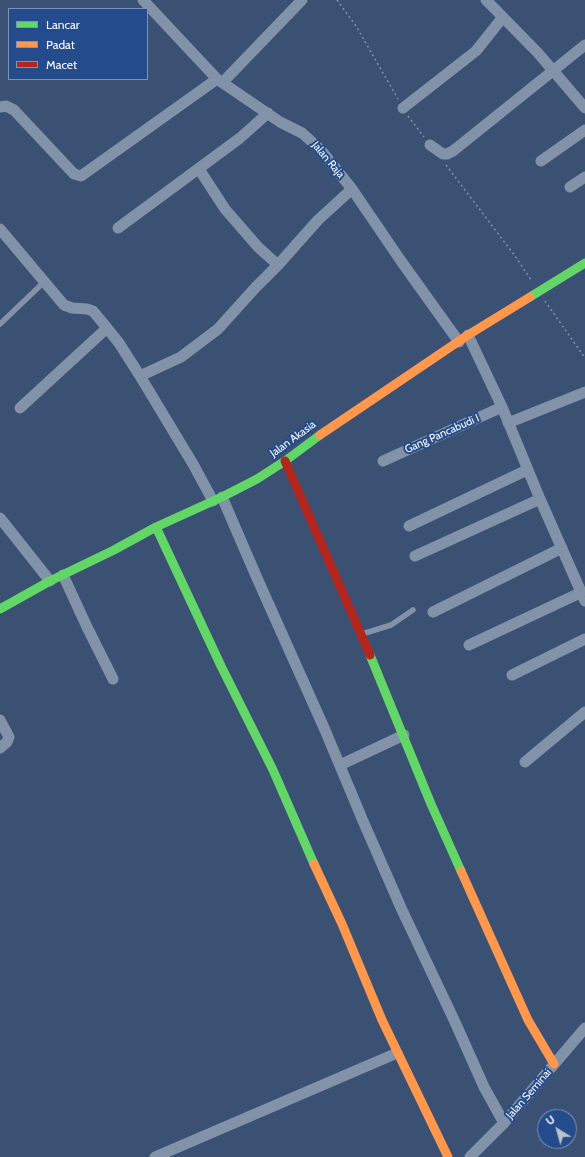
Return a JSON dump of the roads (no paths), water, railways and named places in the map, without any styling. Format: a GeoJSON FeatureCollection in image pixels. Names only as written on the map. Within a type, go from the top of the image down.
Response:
{"type":"FeatureCollection","features":[{"type":"Feature","properties":{"kind":"street","name":"Jalan Raja"},"geometry":{"type":"LineString","coordinates":[[143,0],[220,81],[280,122],[302,133],[320,148],[352,189],[401,261],[463,339],[502,407],[583,597]]}},
{"type":"Feature","properties":{"kind":"street"},"geometry":{"type":"LineString","coordinates":[[0,107],[6,106],[14,110],[74,174],[81,176],[220,81],[302,0]]}},
{"type":"Feature","properties":{"kind":"street"},"geometry":{"type":"LineString","coordinates":[[486,0],[554,71],[585,108]]}},
{"type":"Feature","properties":{"kind":"street"},"geometry":{"type":"LineString","coordinates":[[404,108],[476,51],[503,17]]}},
{"type":"Feature","properties":{"kind":"street"},"geometry":{"type":"LineString","coordinates":[[430,144],[443,154],[453,151],[585,46]]}},
{"type":"Feature","properties":{"kind":"street"},"geometry":{"type":"LineString","coordinates":[[118,228],[240,138],[268,113]]}},
{"type":"Feature","properties":{"kind":"street"},"geometry":{"type":"LineString","coordinates":[[541,160],[585,130]]}},
{"type":"Feature","properties":{"kind":"street"},"geometry":{"type":"LineString","coordinates":[[199,169],[225,209],[258,247],[278,265]]}},
{"type":"Feature","properties":{"kind":"street"},"geometry":{"type":"LineString","coordinates":[[570,187],[585,177]]}},
{"type":"Feature","properties":{"kind":"street"},"geometry":{"type":"LineString","coordinates":[[140,376],[181,356],[218,329],[318,220],[352,189]]}},
{"type":"Feature","properties":{"kind":"street"},"geometry":{"type":"LineString","coordinates":[[0,229],[64,305],[72,308],[87,309],[93,312],[107,328],[119,343],[140,376],[193,464],[218,499],[257,578],[340,765],[362,821],[402,910],[484,1088],[504,1123]]}},
{"type":"Feature","properties":{"kind":"street","name":"Jalan Akasia"},"geometry":{"type":"LineString","coordinates":[[0,609],[50,581],[114,550],[156,527],[218,499],[257,479],[285,461],[336,423],[463,339],[585,263]]}},
{"type":"Feature","properties":{"kind":"street"},"geometry":{"type":"LineString","coordinates":[[20,408],[107,328]]}},
{"type":"Feature","properties":{"kind":"street"},"geometry":{"type":"LineString","coordinates":[[508,423],[585,392]]}},
{"type":"Feature","properties":{"kind":"street","name":"Gang Pancabudi I"},"geometry":{"type":"LineString","coordinates":[[383,461],[502,407]]}},
{"type":"Feature","properties":{"kind":"street"},"geometry":{"type":"LineString","coordinates":[[285,461],[362,634],[431,804],[528,1020],[554,1064]]}},
{"type":"Feature","properties":{"kind":"street"},"geometry":{"type":"LineString","coordinates":[[409,526],[528,470]]}},
{"type":"Feature","properties":{"kind":"street"},"geometry":{"type":"LineString","coordinates":[[415,556],[540,499]]}},
{"type":"Feature","properties":{"kind":"street"},"geometry":{"type":"LineString","coordinates":[[0,518],[50,581]]}},
{"type":"Feature","properties":{"kind":"street"},"geometry":{"type":"LineString","coordinates":[[156,527],[217,658],[273,770],[342,924],[382,1020],[448,1157]]}},
{"type":"Feature","properties":{"kind":"street"},"geometry":{"type":"LineString","coordinates":[[433,612],[562,548]]}},
{"type":"Feature","properties":{"kind":"street"},"geometry":{"type":"LineString","coordinates":[[63,575],[113,679]]}},
{"type":"Feature","properties":{"kind":"street"},"geometry":{"type":"LineString","coordinates":[[469,645],[583,597]]}},
{"type":"Feature","properties":{"kind":"street"},"geometry":{"type":"LineString","coordinates":[[512,675],[585,639]]}},
{"type":"Feature","properties":{"kind":"street"},"geometry":{"type":"LineString","coordinates":[[525,762],[585,712]]}},
{"type":"Feature","properties":{"kind":"street"},"geometry":{"type":"LineString","coordinates":[[0,720],[9,737],[7,742],[0,748]]}},
{"type":"Feature","properties":{"kind":"street"},"geometry":{"type":"LineString","coordinates":[[340,765],[404,735]]}},
{"type":"Feature","properties":{"kind":"street","name":"Jalan Seminai"},"geometry":{"type":"LineString","coordinates":[[470,1157],[504,1123],[585,1028]]}},
{"type":"Feature","properties":{"kind":"street"},"geometry":{"type":"LineString","coordinates":[[154,1157],[397,1053]]}},
{"type":"Feature","properties":{"kind":"lane"},"geometry":{"type":"LineString","coordinates":[[0,324],[44,282]]}},
{"type":"Feature","properties":{"kind":"lane"},"geometry":{"type":"LineString","coordinates":[[362,634],[391,625],[413,610]]}}]}
